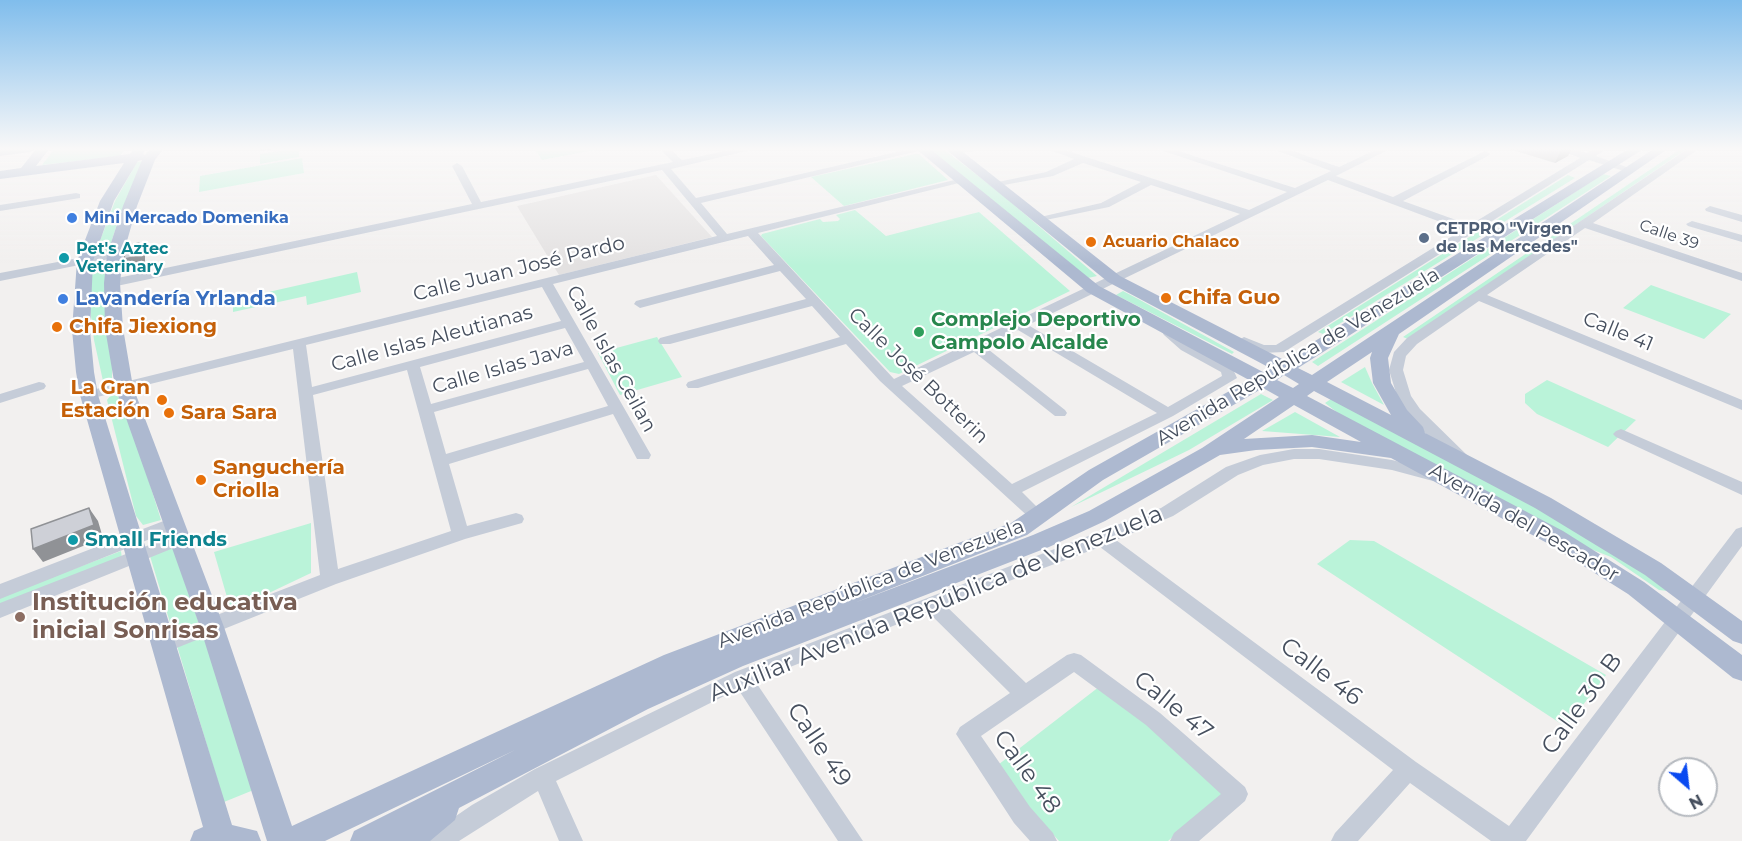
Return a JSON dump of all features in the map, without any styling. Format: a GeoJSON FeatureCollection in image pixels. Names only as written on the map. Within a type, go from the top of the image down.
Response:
{"type":"FeatureCollection","features":[{"type":"Feature","properties":{"kind":"main road"},"geometry":{"type":"LineString","coordinates":[[118,187],[107,201],[85,261],[81,330],[89,395],[162,645],[224,840]]}},
{"type":"Feature","properties":{"kind":"main road"},"geometry":{"type":"LineString","coordinates":[[136,187],[115,255],[112,283],[114,328],[124,387],[212,627],[282,841]]}},
{"type":"Feature","properties":{"kind":"main road"},"geometry":{"type":"LineString","coordinates":[[968,187],[1094,289],[1165,328],[1275,375],[1304,390]]}},
{"type":"Feature","properties":{"kind":"main road"},"geometry":{"type":"LineString","coordinates":[[1000,187],[1114,279],[1199,325],[1275,375]]}},
{"type":"Feature","properties":{"kind":"main road","name":"Avenida República de Venezuela"},"geometry":{"type":"LineString","coordinates":[[292,841],[673,663],[1002,536],[1039,517],[1096,475],[1275,375],[1575,187]]}},
{"type":"Feature","properties":{"kind":"main road","name":"Avenida República de Venezuela"},"geometry":{"type":"LineString","coordinates":[[365,841],[639,701],[734,659],[1041,541],[1097,516],[1209,453],[1605,187]]}},
{"type":"Feature","properties":{"kind":"main road"},"geometry":{"type":"LineString","coordinates":[[1396,329],[1382,347],[1379,358],[1382,383],[1399,413],[1432,444]]}},
{"type":"Feature","properties":{"kind":"main road","name":"Avenida del Pescador"},"geometry":{"type":"LineString","coordinates":[[1304,390],[1432,444],[1600,536],[1694,597],[1742,634]]}},
{"type":"Feature","properties":{"kind":"main road","name":"Avenida del Pescador"},"geometry":{"type":"LineString","coordinates":[[1304,390],[1409,458],[1592,559],[1677,618],[1742,670]]}},
{"type":"Feature","properties":{"kind":"main road"},"geometry":{"type":"LineString","coordinates":[[1209,453],[1256,443],[1312,441],[1376,450],[1409,458]]}},
{"type":"Feature","properties":{"kind":"main road"},"geometry":{"type":"LineString","coordinates":[[407,841],[443,811],[492,777]]}},
{"type":"Feature","properties":{"kind":"street"},"geometry":{"type":"LineString","coordinates":[[469,187],[478,206]]}},
{"type":"Feature","properties":{"kind":"street"},"geometry":{"type":"LineString","coordinates":[[112,283],[567,187]]}},
{"type":"Feature","properties":{"kind":"street"},"geometry":{"type":"LineString","coordinates":[[681,187],[724,238]]}},
{"type":"Feature","properties":{"kind":"street"},"geometry":{"type":"LineString","coordinates":[[693,202],[756,187]]}},
{"type":"Feature","properties":{"kind":"street","name":"Calle Juan José Pardo"},"geometry":{"type":"LineString","coordinates":[[89,395],[930,187]]}},
{"type":"Feature","properties":{"kind":"street"},"geometry":{"type":"LineString","coordinates":[[1040,220],[1105,205],[1139,187]]}},
{"type":"Feature","properties":{"kind":"street"},"geometry":{"type":"LineString","coordinates":[[1170,187],[1249,214]]}},
{"type":"Feature","properties":{"kind":"street"},"geometry":{"type":"LineString","coordinates":[[1282,187],[1297,192]]}},
{"type":"Feature","properties":{"kind":"street"},"geometry":{"type":"LineString","coordinates":[[893,385],[1307,187]]}},
{"type":"Feature","properties":{"kind":"street"},"geometry":{"type":"LineString","coordinates":[[1356,187],[1469,229]]}},
{"type":"Feature","properties":{"kind":"street"},"geometry":{"type":"LineString","coordinates":[[1394,201],[1421,187]]}},
{"type":"Feature","properties":{"kind":"street"},"geometry":{"type":"LineString","coordinates":[[1199,325],[1262,349],[1279,349],[1538,187]]}},
{"type":"Feature","properties":{"kind":"street"},"geometry":{"type":"LineString","coordinates":[[1469,464],[1414,412],[1401,389],[1396,370],[1399,356],[1412,341],[1638,187]]}},
{"type":"Feature","properties":{"kind":"street"},"geometry":{"type":"LineString","coordinates":[[0,208],[76,195]]}},
{"type":"Feature","properties":{"kind":"street"},"geometry":{"type":"LineString","coordinates":[[1710,209],[1742,219]]}},
{"type":"Feature","properties":{"kind":"street","name":"Calle 39"},"geometry":{"type":"LineString","coordinates":[[1585,224],[1742,277]]}},
{"type":"Feature","properties":{"kind":"street"},"geometry":{"type":"LineString","coordinates":[[1692,224],[1742,239]]}},
{"type":"Feature","properties":{"kind":"street","name":"Calle José Botterin"},"geometry":{"type":"LineString","coordinates":[[751,232],[893,385],[1039,517]]}},
{"type":"Feature","properties":{"kind":"street"},"geometry":{"type":"LineString","coordinates":[[0,277],[115,255]]}},
{"type":"Feature","properties":{"kind":"street"},"geometry":{"type":"LineString","coordinates":[[640,304],[783,266]]}},
{"type":"Feature","properties":{"kind":"street","name":"Calle Islas Ceilan"},"geometry":{"type":"LineString","coordinates":[[546,282],[643,454]]}},
{"type":"Feature","properties":{"kind":"street","name":"Calle 41"},"geometry":{"type":"LineString","coordinates":[[1478,296],[1742,405]]}},
{"type":"Feature","properties":{"kind":"street"},"geometry":{"type":"LineString","coordinates":[[665,341],[814,301]]}},
{"type":"Feature","properties":{"kind":"street","name":"Calle Islas Aleutianas"},"geometry":{"type":"LineString","coordinates":[[305,393],[568,324]]}},
{"type":"Feature","properties":{"kind":"street"},"geometry":{"type":"LineString","coordinates":[[1018,325],[1168,413]]}},
{"type":"Feature","properties":{"kind":"street"},"geometry":{"type":"LineString","coordinates":[[1011,491],[1168,413],[1230,378],[1222,367],[1186,347],[1165,328]]}},
{"type":"Feature","properties":{"kind":"street"},"geometry":{"type":"LineString","coordinates":[[693,385],[849,339]]}},
{"type":"Feature","properties":{"kind":"street"},"geometry":{"type":"LineString","coordinates":[[299,344],[330,579]]}},
{"type":"Feature","properties":{"kind":"street"},"geometry":{"type":"LineString","coordinates":[[975,346],[1060,412]]}},
{"type":"Feature","properties":{"kind":"street","name":"Calle Islas Java"},"geometry":{"type":"LineString","coordinates":[[426,410],[591,364]]}},
{"type":"Feature","properties":{"kind":"street"},"geometry":{"type":"LineString","coordinates":[[413,365],[461,534]]}},
{"type":"Feature","properties":{"kind":"street"},"geometry":{"type":"LineString","coordinates":[[0,399],[39,387]]}},
{"type":"Feature","properties":{"kind":"street"},"geometry":{"type":"LineString","coordinates":[[440,461],[616,408]]}},
{"type":"Feature","properties":{"kind":"street"},"geometry":{"type":"LineString","coordinates":[[1621,434],[1742,489]]}},
{"type":"Feature","properties":{"kind":"street","name":"Auxiliar Avenida República de Venezuela"},"geometry":{"type":"LineString","coordinates":[[439,841],[480,813],[543,776],[742,678],[1167,512],[1232,471],[1260,460],[1319,454],[1357,459],[1454,481]]}},
{"type":"Feature","properties":{"kind":"street"},"geometry":{"type":"LineString","coordinates":[[162,645],[330,579],[461,534],[516,519]]}},
{"type":"Feature","properties":{"kind":"street"},"geometry":{"type":"LineString","coordinates":[[0,611],[62,577],[177,531]]}},
{"type":"Feature","properties":{"kind":"street","name":"Calle 30 B"},"geometry":{"type":"LineString","coordinates":[[1512,841],[1742,533]]}},
{"type":"Feature","properties":{"kind":"street","name":"Calle 46"},"geometry":{"type":"LineString","coordinates":[[1102,539],[1408,769],[1512,841]]}},
{"type":"Feature","properties":{"kind":"street"},"geometry":{"type":"LineString","coordinates":[[0,592],[62,577]]}},
{"type":"Feature","properties":{"kind":"street"},"geometry":{"type":"LineString","coordinates":[[931,603],[1025,695]]}},
{"type":"Feature","properties":{"kind":"street","name":"Calle 47"},"geometry":{"type":"LineString","coordinates":[[1025,695],[1074,661],[1153,719],[1237,794],[1182,841]]}},
{"type":"Feature","properties":{"kind":"street","name":"Calle 49"},"geometry":{"type":"LineString","coordinates":[[742,678],[851,841]]}},
{"type":"Feature","properties":{"kind":"street","name":"Calle 48"},"geometry":{"type":"LineString","coordinates":[[1025,695],[967,734],[1022,815],[1045,841]]}},
{"type":"Feature","properties":{"kind":"street"},"geometry":{"type":"LineString","coordinates":[[1343,841],[1408,769]]}},
{"type":"Feature","properties":{"kind":"street"},"geometry":{"type":"LineString","coordinates":[[543,776],[571,841]]}},
{"type":"Feature","properties":{"kind":"shaded area"},"geometry":{"type":"Polygon","coordinates":[[[601,187],[667,187],[712,237],[559,275],[517,206],[601,187]]]}},
{"type":"Feature","properties":{"kind":"green space"},"geometry":{"type":"Polygon","coordinates":[[[123,187],[133,187],[120,215],[108,252],[95,254],[115,201],[123,187]]]}},
{"type":"Feature","properties":{"kind":"green space"},"geometry":{"type":"Polygon","coordinates":[[[199,187],[225,187],[199,192],[199,187]]]}},
{"type":"Feature","properties":{"kind":"green space"},"geometry":{"type":"Polygon","coordinates":[[[823,187],[919,187],[844,206],[823,187]]]}},
{"type":"Feature","properties":{"kind":"green space"},"geometry":{"type":"Polygon","coordinates":[[[976,187],[993,187],[999,192],[1097,276],[1088,278],[976,187]]]}},
{"type":"Feature","properties":{"kind":"green space"},"geometry":{"type":"Polygon","coordinates":[[[1548,187],[1560,187],[1323,334],[1318,332],[1548,187]]]}},
{"type":"Feature","properties":{"kind":"green space"},"geometry":{"type":"Polygon","coordinates":[[[1582,187],[1594,187],[1318,366],[1312,362],[1582,187]]]}},
{"type":"Feature","properties":{"kind":"green space"},"geometry":{"type":"Polygon","coordinates":[[[1624,187],[1630,187],[1408,339],[1403,337],[1624,187]]]}},
{"type":"Feature","properties":{"kind":"green space","name":"Complejo Deportivo Campolo Alcalde"},"geometry":{"type":"Polygon","coordinates":[[[855,210],[886,236],[979,212],[1070,291],[899,374],[890,372],[761,236],[820,219],[823,222],[838,221],[840,219],[836,215],[855,210]]]}},
{"type":"Feature","properties":{"kind":"green space"},"geometry":{"type":"Polygon","coordinates":[[[106,262],[106,320],[112,356],[112,381],[103,381],[94,340],[89,300],[90,266],[106,262]]]}},
{"type":"Feature","properties":{"kind":"green space"},"geometry":{"type":"Polygon","coordinates":[[[357,272],[361,292],[307,305],[306,296],[233,312],[233,300],[357,272]]]}},
{"type":"Feature","properties":{"kind":"green space"},"geometry":{"type":"Polygon","coordinates":[[[1651,285],[1731,314],[1704,339],[1623,308],[1651,285]]]}},
{"type":"Feature","properties":{"kind":"green space"},"geometry":{"type":"Polygon","coordinates":[[[1123,291],[1234,352],[1232,354],[1116,295],[1123,291]]]}},
{"type":"Feature","properties":{"kind":"green space"},"geometry":{"type":"Polygon","coordinates":[[[657,337],[682,377],[620,395],[598,353],[657,337]]]}},
{"type":"Feature","properties":{"kind":"green space"},"geometry":{"type":"Polygon","coordinates":[[[1365,367],[1372,383],[1384,405],[1341,382],[1365,367]]]}},
{"type":"Feature","properties":{"kind":"green space"},"geometry":{"type":"Polygon","coordinates":[[[1547,380],[1636,420],[1608,447],[1537,414],[1525,403],[1525,394],[1547,380]]]}},
{"type":"Feature","properties":{"kind":"green space"},"geometry":{"type":"Polygon","coordinates":[[[1261,394],[1273,400],[1189,450],[1071,507],[1261,394]]]}},
{"type":"Feature","properties":{"kind":"green space"},"geometry":{"type":"Polygon","coordinates":[[[111,395],[118,396],[134,433],[161,520],[143,525],[136,516],[107,400],[111,395]]]}},
{"type":"Feature","properties":{"kind":"green space"},"geometry":{"type":"Polygon","coordinates":[[[1331,399],[1555,517],[1613,551],[1668,591],[1659,590],[1611,557],[1588,548],[1338,413],[1325,403],[1331,399]]]}},
{"type":"Feature","properties":{"kind":"green space"},"geometry":{"type":"Polygon","coordinates":[[[1295,412],[1340,437],[1262,431],[1295,412]]]}},
{"type":"Feature","properties":{"kind":"green space"},"geometry":{"type":"Polygon","coordinates":[[[311,523],[311,573],[231,611],[214,552],[311,523]]]}},
{"type":"Feature","properties":{"kind":"green space"},"geometry":{"type":"Polygon","coordinates":[[[1350,540],[1374,541],[1606,675],[1566,727],[1317,564],[1350,540]]]}},
{"type":"Feature","properties":{"kind":"green space"},"geometry":{"type":"Polygon","coordinates":[[[173,548],[256,789],[224,802],[150,556],[173,548]]]}},
{"type":"Feature","properties":{"kind":"green space"},"geometry":{"type":"Polygon","coordinates":[[[121,551],[122,559],[0,606],[0,597],[121,551]]]}},
{"type":"Feature","properties":{"kind":"green space"},"geometry":{"type":"Polygon","coordinates":[[[1104,683],[1225,792],[1168,841],[1059,841],[994,768],[1104,683]]]}},
{"type":"Feature","properties":{"kind":"building"},"geometry":{"type":"Polygon","coordinates":[[[139,243],[139,256],[124,259],[126,246],[139,243]]]}},
{"type":"Feature","properties":{"kind":"building"},"geometry":{"type":"Polygon","coordinates":[[[89,508],[94,525],[33,549],[31,529],[89,508]]]}},
{"type":"Feature","properties":{"kind":"place","name":"Mini Mercado Domenika"},"geometry":{"type":"Point","coordinates":[72,218]}},
{"type":"Feature","properties":{"kind":"place","name":"CETPRO \"Virgen de las Mercedes\""},"geometry":{"type":"Point","coordinates":[1424,238]}},
{"type":"Feature","properties":{"kind":"place","name":"Acuario Chalaco"},"geometry":{"type":"Point","coordinates":[1091,242]}},
{"type":"Feature","properties":{"kind":"place","name":"Pet's Aztec Veterinary"},"geometry":{"type":"Point","coordinates":[64,258]}},
{"type":"Feature","properties":{"kind":"place","name":"Chifa Guo"},"geometry":{"type":"Point","coordinates":[1166,298]}},
{"type":"Feature","properties":{"kind":"place","name":"Lavandería Yrlanda"},"geometry":{"type":"Point","coordinates":[63,299]}},
{"type":"Feature","properties":{"kind":"place","name":"Chifa Jiexiong"},"geometry":{"type":"Point","coordinates":[57,327]}},
{"type":"Feature","properties":{"kind":"place","name":"Complejo Deportivo Campolo Alcalde"},"geometry":{"type":"Point","coordinates":[919,332]}},
{"type":"Feature","properties":{"kind":"place","name":"La Gran Estación"},"geometry":{"type":"Point","coordinates":[162,400]}},
{"type":"Feature","properties":{"kind":"place","name":"Sara Sara"},"geometry":{"type":"Point","coordinates":[169,413]}},
{"type":"Feature","properties":{"kind":"place","name":"Sanguchería Criolla"},"geometry":{"type":"Point","coordinates":[201,480]}},
{"type":"Feature","properties":{"kind":"place","name":"Small Friends"},"geometry":{"type":"Point","coordinates":[73,540]}},
{"type":"Feature","properties":{"kind":"place","name":"Institución educativa inicial Sonrisas"},"geometry":{"type":"Point","coordinates":[20,617]}}]}
